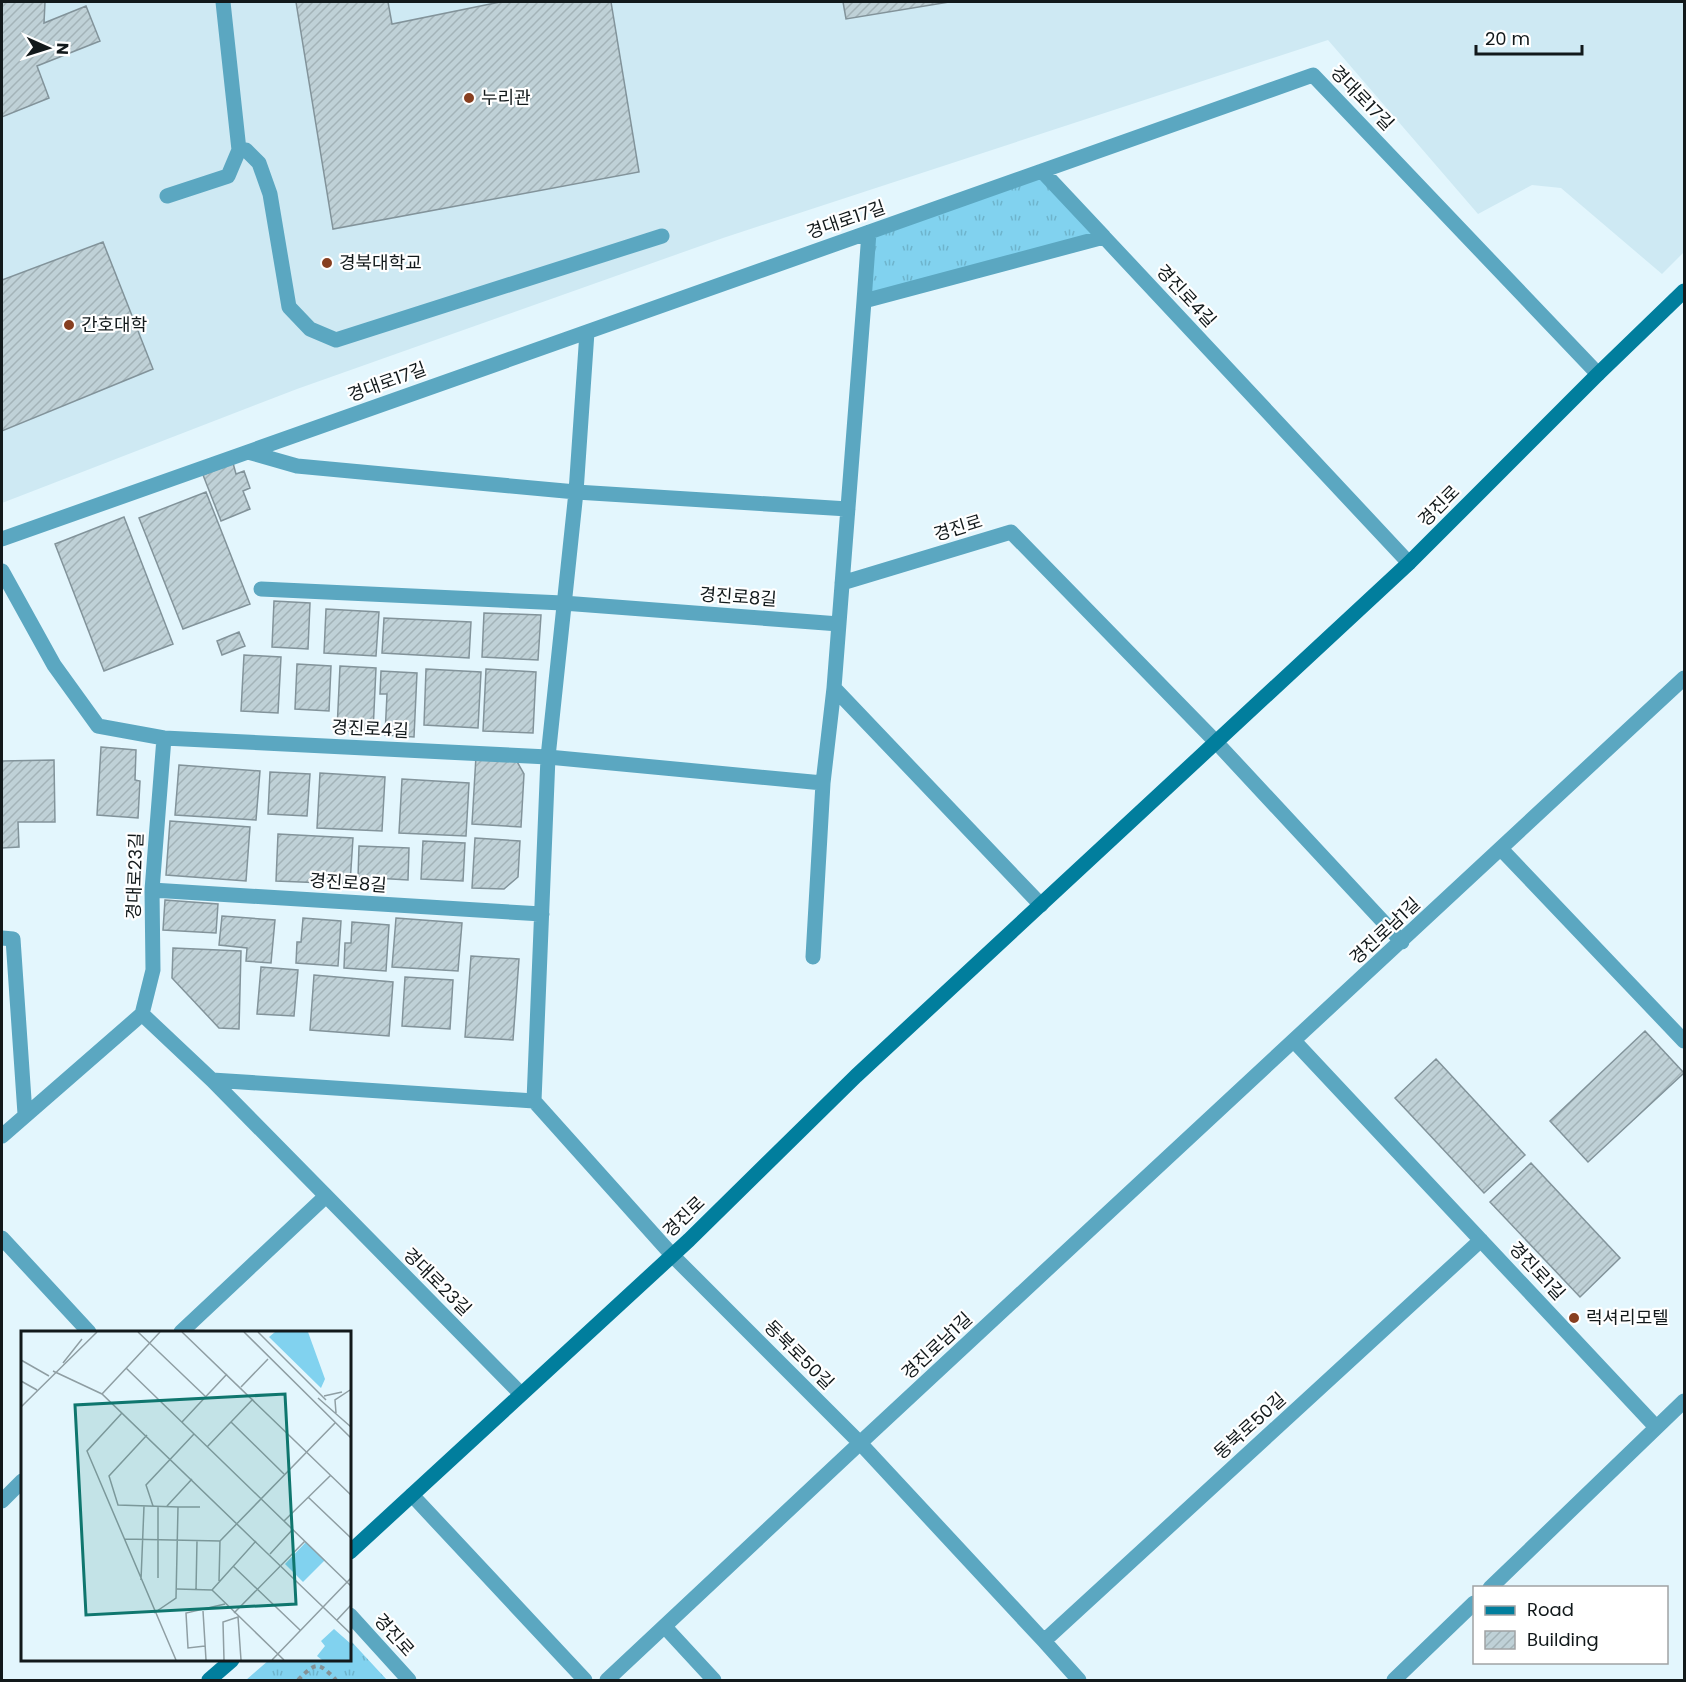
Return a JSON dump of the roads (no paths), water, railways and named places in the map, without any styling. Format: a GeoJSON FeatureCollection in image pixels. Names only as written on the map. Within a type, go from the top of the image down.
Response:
{"type":"FeatureCollection","features":[{"type":"Feature","properties":{"kind":"street"},"geometry":{"type":"LineString","coordinates":[[167,196],[228,176],[239,150],[223,2]]}},
{"type":"Feature","properties":{"kind":"street","name":"경대로17길"},"geometry":{"type":"LineString","coordinates":[[2,539],[1313,75],[1598,374]]}},
{"type":"Feature","properties":{"kind":"street"},"geometry":{"type":"LineString","coordinates":[[239,150],[246,150],[259,163],[270,194],[289,307],[310,329],[336,340],[662,236]]}},
{"type":"Feature","properties":{"kind":"street","name":"경진로4길"},"geometry":{"type":"LineString","coordinates":[[1042,171],[1409,563]]}},
{"type":"Feature","properties":{"kind":"street"},"geometry":{"type":"LineString","coordinates":[[813,957],[822,783],[834,688],[869,232]]}},
{"type":"Feature","properties":{"kind":"street"},"geometry":{"type":"LineString","coordinates":[[864,301],[1104,237]]}},
{"type":"Feature","properties":{"kind":"street","name":"경진로"},"geometry":{"type":"LineString","coordinates":[[351,1551],[672,1255],[856,1076],[1409,563],[1684,291]]}},
{"type":"Feature","properties":{"kind":"street"},"geometry":{"type":"LineString","coordinates":[[587,332],[576,492],[548,757],[534,1101],[672,1255]]}},
{"type":"Feature","properties":{"kind":"street"},"geometry":{"type":"LineString","coordinates":[[248,452],[297,466],[576,492],[848,509]]}},
{"type":"Feature","properties":{"kind":"street","name":"경진로"},"geometry":{"type":"LineString","coordinates":[[842,583],[1011,532],[1216,742],[1402,942]]}},
{"type":"Feature","properties":{"kind":"street","name":"경진로4길"},"geometry":{"type":"LineString","coordinates":[[2,571],[54,665],[98,726],[164,738],[548,757],[822,783]]}},
{"type":"Feature","properties":{"kind":"street","name":"경진로8길"},"geometry":{"type":"LineString","coordinates":[[261,589],[563,603],[838,624]]}},
{"type":"Feature","properties":{"kind":"street","name":"경진로남1길"},"geometry":{"type":"LineString","coordinates":[[607,1680],[1684,678]]}},
{"type":"Feature","properties":{"kind":"street"},"geometry":{"type":"LineString","coordinates":[[834,688],[1041,905]]}},
{"type":"Feature","properties":{"kind":"street","name":"경대로23길"},"geometry":{"type":"LineString","coordinates":[[164,738],[152,890],[153,970],[142,1014],[212,1080],[520,1394]]}},
{"type":"Feature","properties":{"kind":"street"},"geometry":{"type":"LineString","coordinates":[[1501,849],[1684,1041]]}},
{"type":"Feature","properties":{"kind":"street","name":"경진로8길"},"geometry":{"type":"LineString","coordinates":[[152,890],[542,914]]}},
{"type":"Feature","properties":{"kind":"street"},"geometry":{"type":"LineString","coordinates":[[2,938],[13,939],[25,1114]]}},
{"type":"Feature","properties":{"kind":"street"},"geometry":{"type":"LineString","coordinates":[[2,1136],[142,1014]]}},
{"type":"Feature","properties":{"kind":"street","name":"경진로1길"},"geometry":{"type":"LineString","coordinates":[[1294,1041],[1656,1427]]}},
{"type":"Feature","properties":{"kind":"street"},"geometry":{"type":"LineString","coordinates":[[212,1080],[534,1101]]}},
{"type":"Feature","properties":{"kind":"street"},"geometry":{"type":"LineString","coordinates":[[182,1331],[326,1196]]}},
{"type":"Feature","properties":{"kind":"street"},"geometry":{"type":"LineString","coordinates":[[2,1238],[88,1331]]}},
{"type":"Feature","properties":{"kind":"street","name":"동북로50길"},"geometry":{"type":"LineString","coordinates":[[1044,1641],[1481,1240]]}},
{"type":"Feature","properties":{"kind":"street","name":"동북로50길"},"geometry":{"type":"LineString","coordinates":[[672,1255],[860,1443],[1079,1680]]}},
{"type":"Feature","properties":{"kind":"street"},"geometry":{"type":"LineString","coordinates":[[1491,1586],[1684,1401]]}},
{"type":"Feature","properties":{"kind":"street"},"geometry":{"type":"LineString","coordinates":[[2,1501],[21,1482]]}},
{"type":"Feature","properties":{"kind":"street"},"geometry":{"type":"LineString","coordinates":[[412,1495],[585,1680]]}},
{"type":"Feature","properties":{"kind":"street"},"geometry":{"type":"LineString","coordinates":[[1394,1680],[1473,1604]]}},
{"type":"Feature","properties":{"kind":"street","name":"경진로"},"geometry":{"type":"LineString","coordinates":[[351,1617],[409,1680]]}},
{"type":"Feature","properties":{"kind":"street"},"geometry":{"type":"LineString","coordinates":[[665,1627],[714,1680]]}},
{"type":"Feature","properties":{"kind":"street"},"geometry":{"type":"LineString","coordinates":[[209,1680],[230,1661]]}},
{"type":"Feature","properties":{"kind":"place","name":"누리관"},"geometry":{"type":"Point","coordinates":[469,98]}},
{"type":"Feature","properties":{"kind":"place","name":"경북대학교"},"geometry":{"type":"Point","coordinates":[327,263]}},
{"type":"Feature","properties":{"kind":"place","name":"간호대학"},"geometry":{"type":"Point","coordinates":[69,325]}},
{"type":"Feature","properties":{"kind":"place","name":"럭셔리모텔"},"geometry":{"type":"Point","coordinates":[1574,1318]}}]}
